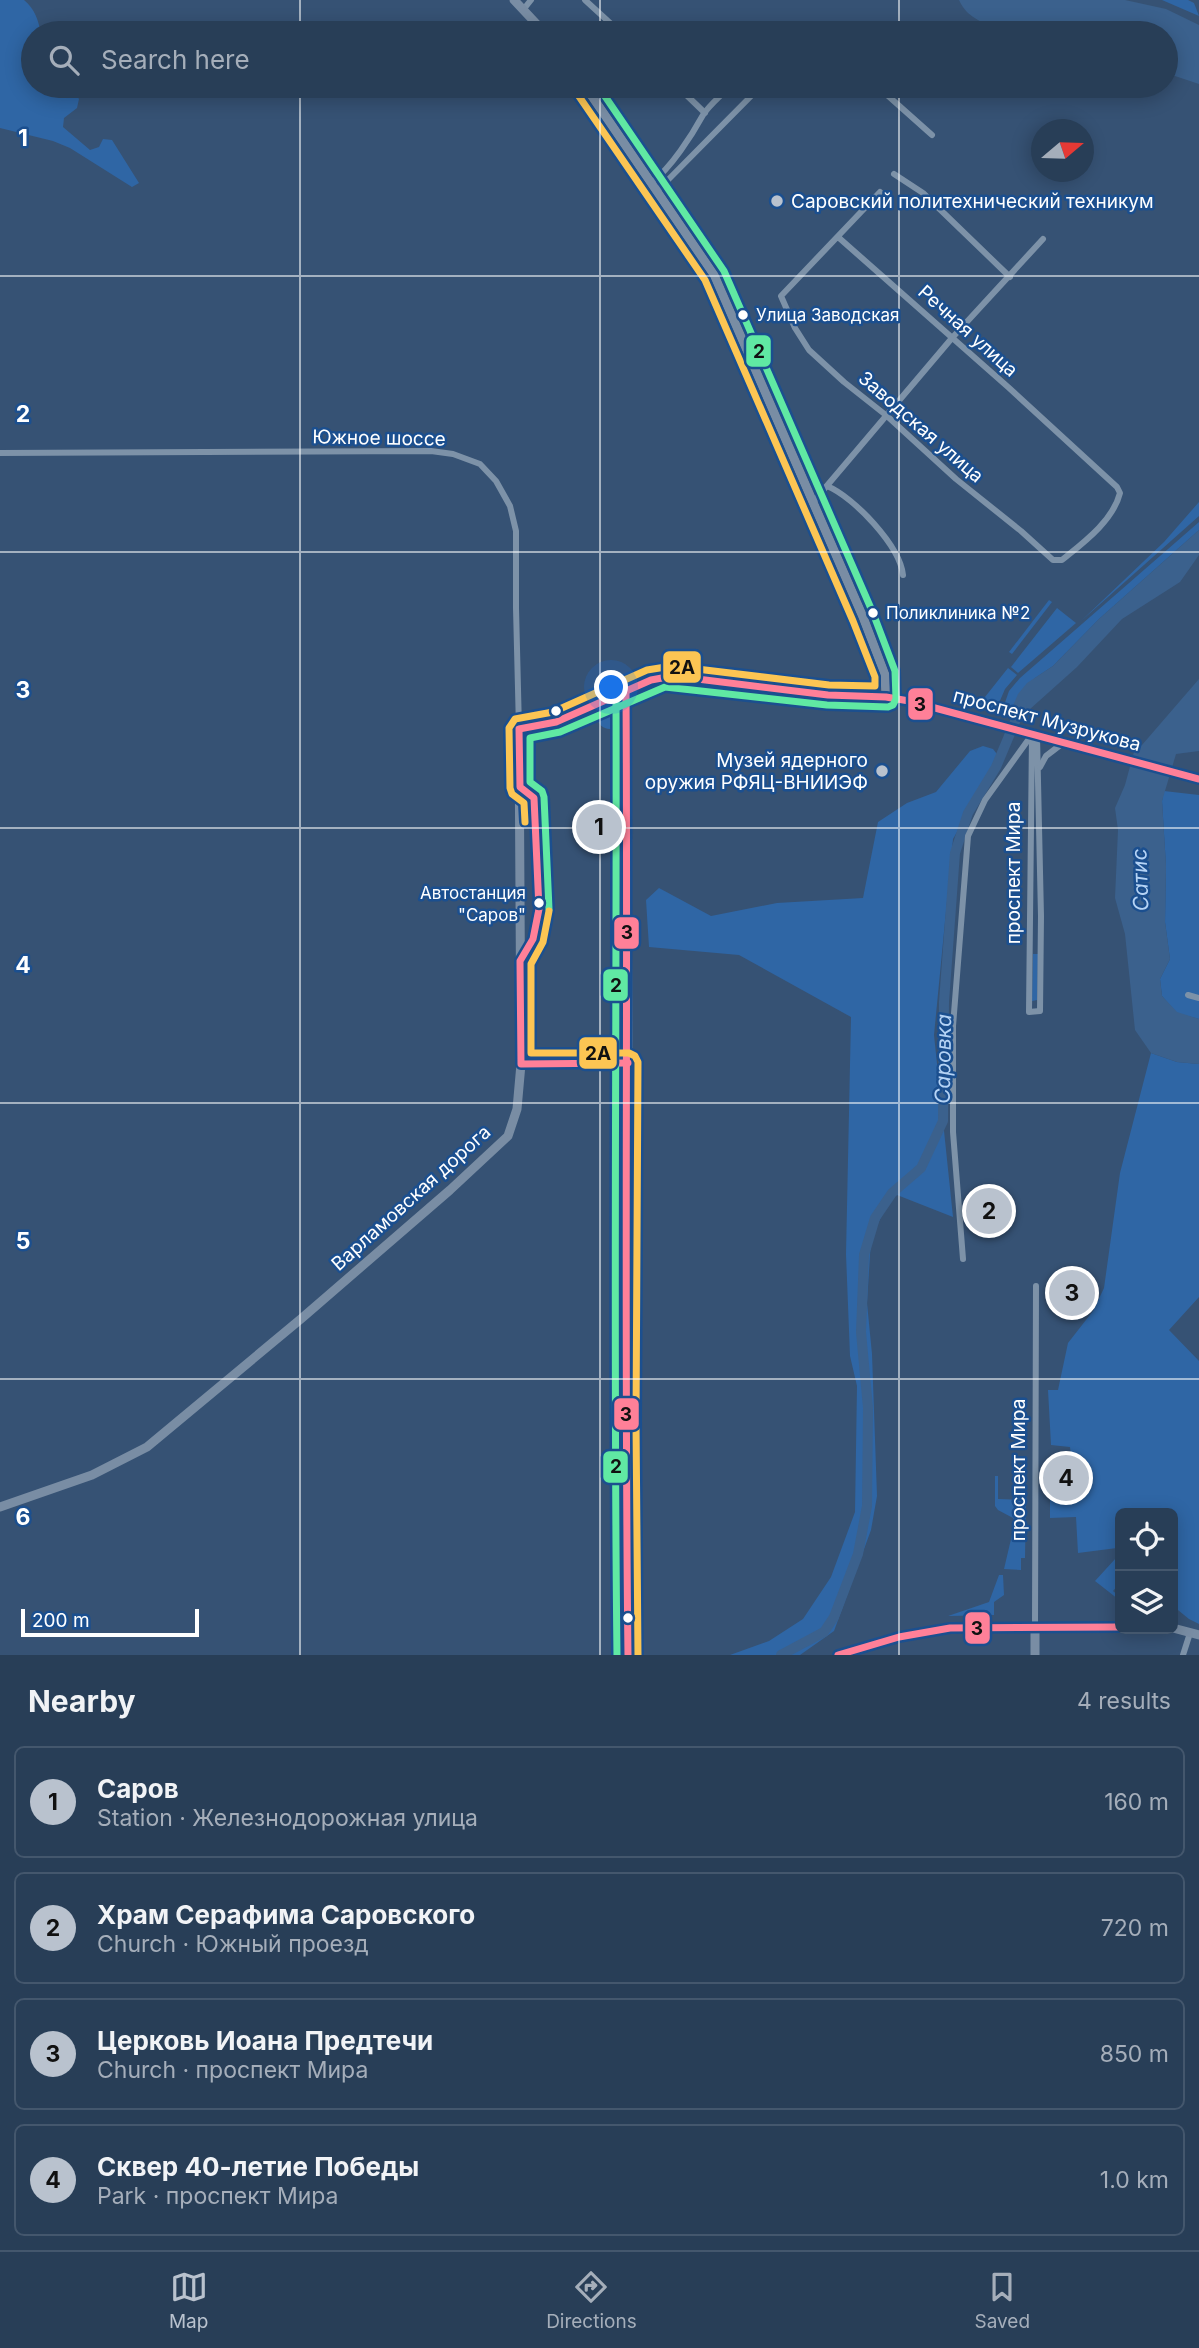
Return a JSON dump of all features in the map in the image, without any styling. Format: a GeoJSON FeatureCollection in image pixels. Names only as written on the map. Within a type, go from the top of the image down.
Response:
{"type":"FeatureCollection","features":[{"type":"Feature","properties":{"kind":"street"},"geometry":{"type":"LineString","coordinates":[[514,0],[534,21]]}},
{"type":"Feature","properties":{"kind":"street"},"geometry":{"type":"LineString","coordinates":[[523,10],[531,0]]}},
{"type":"Feature","properties":{"kind":"street"},"geometry":{"type":"LineString","coordinates":[[585,0],[608,21]]}},
{"type":"Feature","properties":{"kind":"street"},"geometry":{"type":"LineString","coordinates":[[593,98],[714,275],[814,501],[880,662],[885,675],[886,697]]}},
{"type":"Feature","properties":{"kind":"street"},"geometry":{"type":"LineString","coordinates":[[689,98],[705,113]]}},
{"type":"Feature","properties":{"kind":"street"},"geometry":{"type":"LineString","coordinates":[[655,186],[705,113],[719,98]]}},
{"type":"Feature","properties":{"kind":"street"},"geometry":{"type":"LineString","coordinates":[[655,186],[748,98]]}},
{"type":"Feature","properties":{"kind":"street"},"geometry":{"type":"LineString","coordinates":[[890,98],[932,135]]}},
{"type":"Feature","properties":{"kind":"street"},"geometry":{"type":"LineString","coordinates":[[894,174],[923,192],[1010,277]]}},
{"type":"Feature","properties":{"kind":"street"},"geometry":{"type":"LineString","coordinates":[[838,237],[880,192]]}},
{"type":"Feature","properties":{"kind":"street","name":"Заводская улица"},"geometry":{"type":"LineString","coordinates":[[838,237],[781,296],[808,350],[1053,560],[1062,560]]}},
{"type":"Feature","properties":{"kind":"street","name":"Речная улица"},"geometry":{"type":"LineString","coordinates":[[838,237],[1117,487],[1120,493],[1118,501],[1103,522],[1062,560]]}},
{"type":"Feature","properties":{"kind":"street"},"geometry":{"type":"LineString","coordinates":[[814,501],[952,338],[1043,239]]}},
{"type":"Feature","properties":{"kind":"street","name":"Южное шоссе"},"geometry":{"type":"LineString","coordinates":[[0,453],[431,451],[453,454],[480,464],[496,481],[510,506],[516,531],[519,729]]}},
{"type":"Feature","properties":{"kind":"street"},"geometry":{"type":"LineString","coordinates":[[827,486],[841,491],[886,537],[900,559],[903,575]]}},
{"type":"Feature","properties":{"kind":"street","name":"проспект Музрукова"},"geometry":{"type":"LineString","coordinates":[[519,729],[556,722],[651,680],[673,676],[828,695],[886,697],[909,701],[1199,779]]}},
{"type":"Feature","properties":{"kind":"street"},"geometry":{"type":"LineString","coordinates":[[626,692],[628,1063],[625,1421],[628,1655]]}},
{"type":"Feature","properties":{"kind":"street","name":"Варламовская дорога"},"geometry":{"type":"LineString","coordinates":[[0,1507],[92,1475],[147,1447],[302,1318],[508,1136],[517,1109],[521,1064],[519,729]]}},
{"type":"Feature","properties":{"kind":"street"},"geometry":{"type":"LineString","coordinates":[[963,1259],[953,1132],[953,1026],[968,836],[985,800],[1031,734]]}},
{"type":"Feature","properties":{"kind":"street","name":"проспект Мира"},"geometry":{"type":"LineString","coordinates":[[1031,734],[1039,769],[1041,916],[1040,1011],[1029,1012],[1031,734]]}},
{"type":"Feature","properties":{"kind":"street"},"geometry":{"type":"LineString","coordinates":[[1039,769],[1046,756],[1063,743]]}},
{"type":"Feature","properties":{"kind":"street"},"geometry":{"type":"LineString","coordinates":[[1188,995],[1199,998]]}},
{"type":"Feature","properties":{"kind":"street"},"geometry":{"type":"LineString","coordinates":[[521,1064],[628,1063]]}},
{"type":"Feature","properties":{"kind":"street","name":"проспект Мира"},"geometry":{"type":"LineString","coordinates":[[1035,1655],[1036,1286]]}},
{"type":"Feature","properties":{"kind":"street"},"geometry":{"type":"LineString","coordinates":[[838,1655],[923,1631],[950,1628],[1115,1628]]}},
{"type":"Feature","properties":{"kind":"street"},"geometry":{"type":"LineString","coordinates":[[1178,1629],[1195,1634],[1183,1655]]}},
{"type":"Feature","properties":{"kind":"shaded area"},"geometry":{"type":"Polygon","coordinates":[[[0,0],[24,0],[38,21],[21,21],[21,98],[78,98],[77,108],[64,118],[63,127],[90,150],[99,147],[103,139],[112,140],[139,183],[132,187],[70,148],[53,141],[0,128],[0,0]]]}},
{"type":"Feature","properties":{"kind":"shaded area"},"geometry":{"type":"Polygon","coordinates":[[[1162,0],[1188,0],[1194,3],[1199,16],[1162,0]]]}},
{"type":"Feature","properties":{"kind":"shaded area"},"geometry":{"type":"Polygon","coordinates":[[[1199,502],[1199,516],[1081,621],[1164,542],[1199,502]]]}},
{"type":"Feature","properties":{"kind":"shaded area"},"geometry":{"type":"Polygon","coordinates":[[[1199,522],[1199,530],[1099,619],[1053,666],[1035,678],[1009,711],[1009,715],[1001,714],[1009,691],[1020,678],[1199,522]]]}},
{"type":"Feature","properties":{"kind":"shaded area"},"geometry":{"type":"Polygon","coordinates":[[[1049,600],[1052,602],[1012,654],[1009,652],[1049,600]]]}},
{"type":"Feature","properties":{"kind":"shaded area"},"geometry":{"type":"Polygon","coordinates":[[[1057,608],[1076,623],[1018,673],[1011,667],[1057,608]]]}},
{"type":"Feature","properties":{"kind":"shaded area"},"geometry":{"type":"Polygon","coordinates":[[[1008,668],[1017,675],[1005,689],[996,710],[993,712],[979,709],[981,702],[1008,668]]]}},
{"type":"Feature","properties":{"kind":"shaded area"},"geometry":{"type":"Polygon","coordinates":[[[610,703],[619,707],[623,716],[619,725],[610,729],[601,725],[597,716],[601,707],[610,703]]]}},
{"type":"Feature","properties":{"kind":"shaded area"},"geometry":{"type":"Polygon","coordinates":[[[983,746],[993,749],[1000,758],[953,839],[934,1035],[953,1217],[892,1193],[871,1239],[867,1303],[872,1354],[877,1496],[871,1530],[834,1631],[800,1655],[730,1655],[769,1641],[803,1619],[831,1577],[855,1512],[857,1386],[850,1356],[846,1254],[851,1017],[739,955],[649,947],[646,900],[659,888],[711,916],[777,903],[863,898],[878,822],[907,803],[936,792],[970,751],[983,746]]]}},
{"type":"Feature","properties":{"kind":"shaded area"},"geometry":{"type":"Polygon","coordinates":[[[1164,791],[1199,795],[1199,1019],[1177,1013],[1162,996],[1160,979],[1170,959],[1165,922],[1164,791]]]}},
{"type":"Feature","properties":{"kind":"shaded area"},"geometry":{"type":"Polygon","coordinates":[[[1033,954],[1038,954],[1037,1000],[1032,1001],[1033,954]]]}},
{"type":"Feature","properties":{"kind":"shaded area"},"geometry":{"type":"Polygon","coordinates":[[[1151,1053],[1177,1062],[1199,1064],[1199,1297],[1169,1330],[1199,1361],[1199,1624],[1178,1610],[1178,1508],[1115,1508],[1115,1548],[1078,1553],[1076,1517],[1050,1518],[1050,1464],[1072,1465],[1070,1447],[1051,1445],[1048,1390],[1058,1390],[1068,1343],[1093,1311],[1104,1288],[1120,1173],[1151,1053]]]}},
{"type":"Feature","properties":{"kind":"shaded area"},"geometry":{"type":"Polygon","coordinates":[[[995,1476],[998,1476],[998,1499],[1026,1500],[1025,1558],[1021,1558],[1021,1570],[1004,1569],[1015,1522],[995,1506],[995,1476]]]}},
{"type":"Feature","properties":{"kind":"shaded area"},"geometry":{"type":"Polygon","coordinates":[[[1115,1559],[1115,1597],[1095,1581],[1115,1559]]]}},
{"type":"Feature","properties":{"kind":"shaded area"},"geometry":{"type":"Polygon","coordinates":[[[999,1575],[1003,1575],[1004,1595],[994,1602],[994,1615],[948,1616],[989,1602],[999,1575]]]}},
{"type":"Feature","properties":{"kind":"water"},"geometry":{"type":"Polygon","coordinates":[[[959,0],[1125,0],[1166,9],[1199,25],[1199,84],[1178,77],[1178,21],[979,21],[959,0]]]}},
{"type":"Feature","properties":{"kind":"water"},"geometry":{"type":"Polygon","coordinates":[[[1199,530],[1199,555],[1180,582],[1122,619],[1077,667],[1020,718],[1009,715],[1018,694],[1027,683],[1053,666],[1099,619],[1199,530]]]}},
{"type":"Feature","properties":{"kind":"water","name":"Сатис"},"geometry":{"type":"Polygon","coordinates":[[[1199,679],[1199,751],[1176,754],[1162,801],[1166,866],[1165,922],[1170,959],[1160,979],[1162,996],[1177,1012],[1199,1019],[1199,1064],[1177,1062],[1151,1053],[1135,1030],[1125,934],[1115,898],[1118,830],[1115,808],[1125,785],[1135,748],[1142,745],[1199,679]]]}},
{"type":"Feature","properties":{"kind":"waterway","name":"Саровка"},"geometry":{"type":"LineString","coordinates":[[781,1655],[824,1632],[834,1617],[858,1554],[867,1506],[868,1408],[861,1332],[864,1255],[875,1218],[892,1193],[921,1168],[943,1121],[944,1002],[955,853],[968,813],[996,767],[1022,705]]}},
{"type":"Feature","properties":{"kind":"transit line","name":"2А"},"geometry":{"type":"LineString","coordinates":[[525,822],[524,803],[512,794],[510,788],[509,728],[515,719],[553,712],[647,670],[672,666],[829,685],[875,686],[875,677],[853,621],[705,280],[580,98]]}},
{"type":"Feature","properties":{"kind":"transit line","name":"2"},"geometry":{"type":"LineString","coordinates":[[549,909],[544,797],[542,791],[530,782],[530,738],[560,732],[665,687],[827,705],[888,707],[893,705],[896,699],[895,671],[873,613],[724,271],[606,98]]}},
{"type":"Feature","properties":{"kind":"transit line","name":"3"},"geometry":{"type":"LineString","coordinates":[[628,1063],[521,1064],[520,961],[533,939],[539,909],[534,798],[520,787],[519,729],[556,722],[651,680],[673,676],[828,695],[886,697],[909,701],[1199,779]]}},
{"type":"Feature","properties":{"kind":"transit line","name":"2"},"geometry":{"type":"LineString","coordinates":[[616,692],[617,1655]]}},
{"type":"Feature","properties":{"kind":"transit line","name":"3"},"geometry":{"type":"LineString","coordinates":[[626,692],[628,1655]]}},
{"type":"Feature","properties":{"kind":"transit line","name":"2А"},"geometry":{"type":"LineString","coordinates":[[549,911],[543,942],[531,964],[531,1053],[629,1053],[635,1056],[638,1062],[638,1655]]}},
{"type":"Feature","properties":{"kind":"transit line","name":"3"},"geometry":{"type":"LineString","coordinates":[[838,1655],[899,1637],[950,1628],[1115,1627]]}},
{"type":"Feature","properties":{"kind":"place","name":"Саровский политехнический техникум"},"geometry":{"type":"Point","coordinates":[777,201]}},
{"type":"Feature","properties":{"kind":"place","name":"Улица Заводская"},"geometry":{"type":"Point","coordinates":[743,315]}},
{"type":"Feature","properties":{"kind":"place","name":"Поликлиника №2"},"geometry":{"type":"Point","coordinates":[873,613]}},
{"type":"Feature","properties":{"kind":"place","name":"Музей ядерного оружия РФЯЦ-ВНИИЭФ"},"geometry":{"type":"Point","coordinates":[882,771]}},
{"type":"Feature","properties":{"kind":"place","name":"Саров"},"geometry":{"type":"Point","coordinates":[599,827]}},
{"type":"Feature","properties":{"kind":"place","name":"Автостанция \"Саров\""},"geometry":{"type":"Point","coordinates":[539,903]}},
{"type":"Feature","properties":{"kind":"place","name":"Храм Серафима Саровского"},"geometry":{"type":"Point","coordinates":[989,1211]}},
{"type":"Feature","properties":{"kind":"place","name":"Церковь Иоана Предтечи"},"geometry":{"type":"Point","coordinates":[1072,1293]}},
{"type":"Feature","properties":{"kind":"place","name":"Сквер 40-летие Победы"},"geometry":{"type":"Point","coordinates":[1066,1478]}}]}
